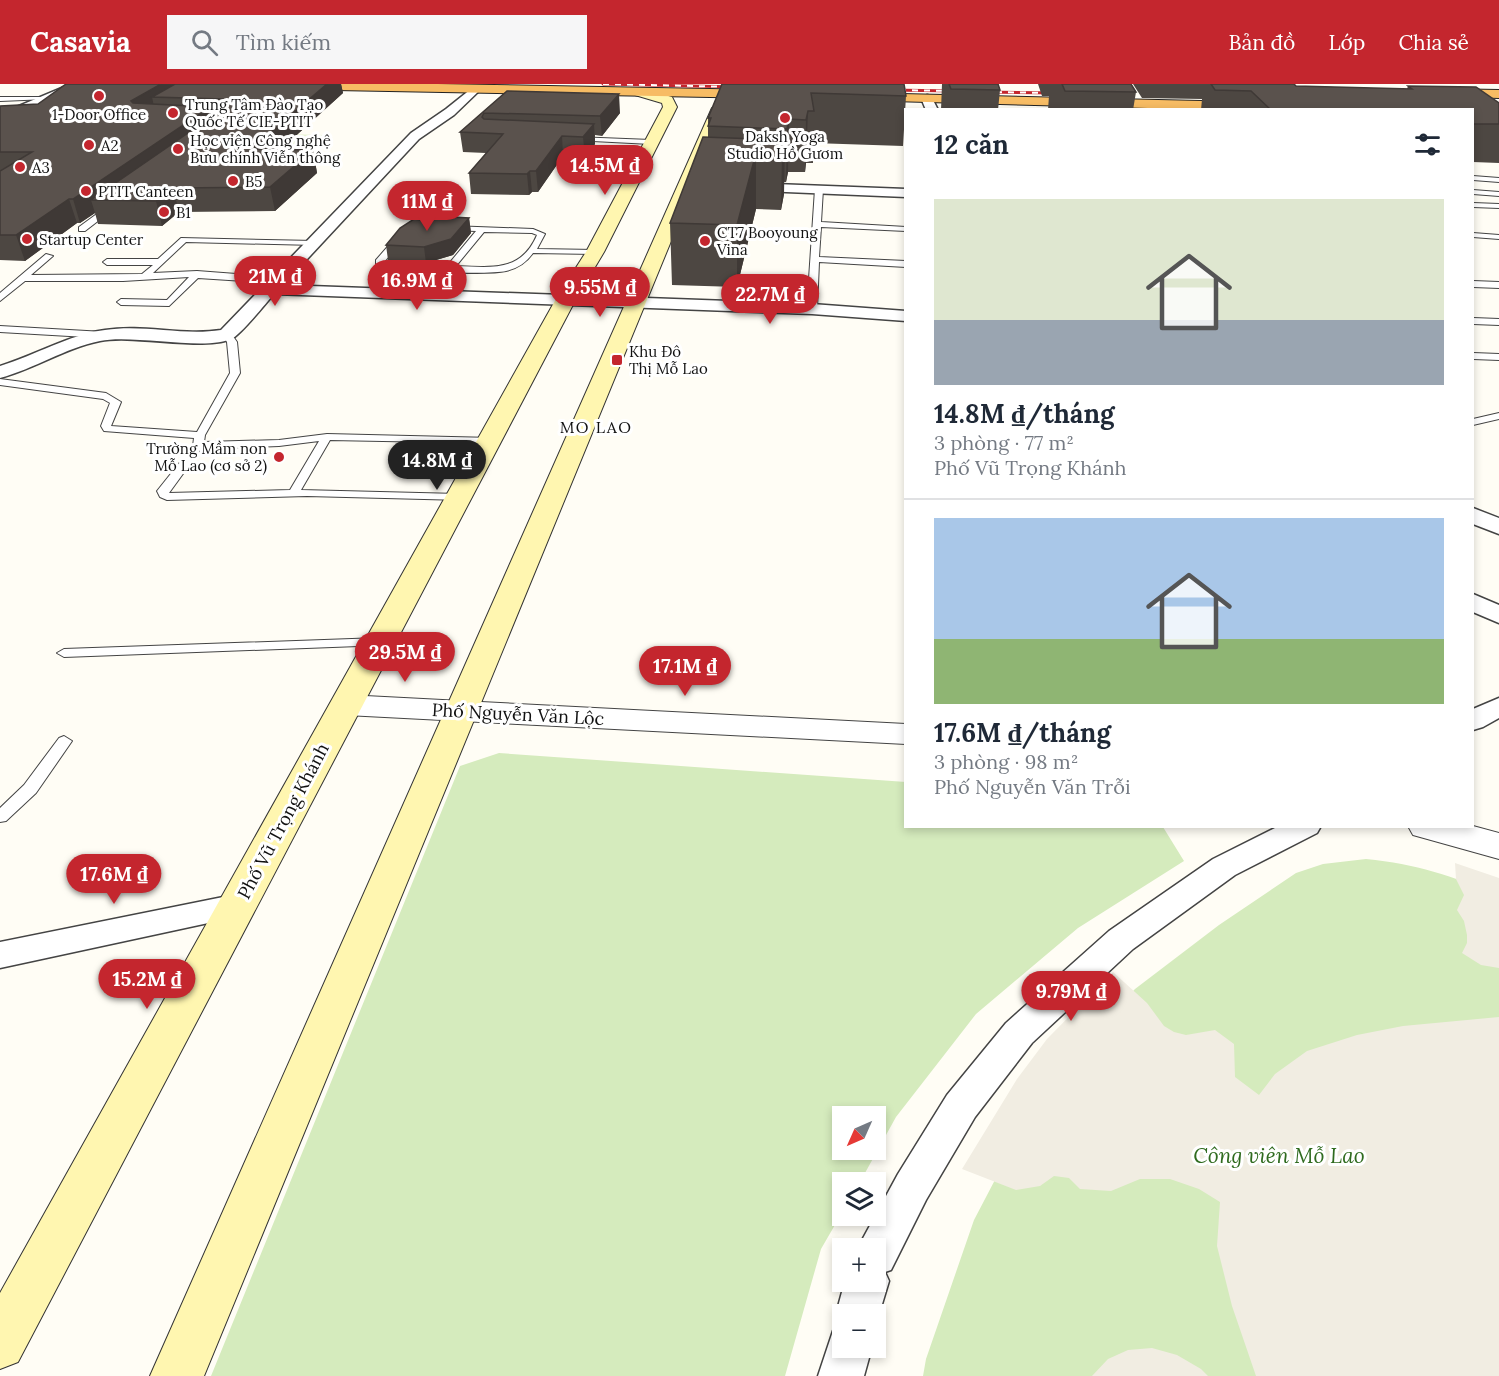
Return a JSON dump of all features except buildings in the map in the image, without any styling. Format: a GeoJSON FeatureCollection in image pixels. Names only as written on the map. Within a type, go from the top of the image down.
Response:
{"type":"FeatureCollection","features":[{"type":"Feature","properties":{"kind":"highway"},"geometry":{"type":"LineString","coordinates":[[231,84],[770,95]]}},
{"type":"Feature","properties":{"kind":"highway"},"geometry":{"type":"LineString","coordinates":[[1432,93],[1499,94]]}},
{"type":"Feature","properties":{"kind":"highway"},"geometry":{"type":"LineString","coordinates":[[846,96],[930,104],[1260,106]]}},
{"type":"Feature","properties":{"kind":"main road","name":"Phố Vũ Trọng Khánh"},"geometry":{"type":"LineString","coordinates":[[0,1344],[489,440],[566,299],[595,252],[651,142],[675,107],[667,100],[640,92]]}},
{"type":"Feature","properties":{"kind":"main road"},"geometry":{"type":"LineString","coordinates":[[699,108],[719,108],[729,101],[770,95]]}},
{"type":"Feature","properties":{"kind":"main road"},"geometry":{"type":"LineString","coordinates":[[177,1376],[635,303],[692,185],[719,108]]}},
{"type":"Feature","properties":{"kind":"street"},"geometry":{"type":"LineString","coordinates":[[0,118],[81,84]]}},
{"type":"Feature","properties":{"kind":"street"},"geometry":{"type":"LineString","coordinates":[[2,374],[104,335],[199,337],[227,334],[415,136],[450,112],[476,88]]}},
{"type":"Feature","properties":{"kind":"street"},"geometry":{"type":"LineString","coordinates":[[730,186],[904,193]]}},
{"type":"Feature","properties":{"kind":"street"},"geometry":{"type":"LineString","coordinates":[[273,284],[635,303],[812,309],[904,316]]}},
{"type":"Feature","properties":{"kind":"street"},"geometry":{"type":"LineString","coordinates":[[1474,515],[1499,527]]}},
{"type":"Feature","properties":{"kind":"street"},"geometry":{"type":"LineString","coordinates":[[1474,602],[1499,615]]}},
{"type":"Feature","properties":{"kind":"street","name":"Phố Nguyễn Văn Lộc"},"geometry":{"type":"LineString","coordinates":[[346,705],[904,734]]}},
{"type":"Feature","properties":{"kind":"street"},"geometry":{"type":"LineString","coordinates":[[1474,720],[1499,706]]}},
{"type":"Feature","properties":{"kind":"street"},"geometry":{"type":"LineString","coordinates":[[885,1238],[912,1187],[961,1106],[1019,1033],[1121,940],[1224,867],[1302,828]]}},
{"type":"Feature","properties":{"kind":"street"},"geometry":{"type":"LineString","coordinates":[[1433,828],[1499,846]]}},
{"type":"Feature","properties":{"kind":"street"},"geometry":{"type":"LineString","coordinates":[[0,955],[238,906]]}},
{"type":"Feature","properties":{"kind":"street"},"geometry":{"type":"LineString","coordinates":[[841,1376],[846,1358]]}},
{"type":"Feature","properties":{"kind":"lane"},"geometry":{"type":"LineString","coordinates":[[1443,84],[1454,93]]}},
{"type":"Feature","properties":{"kind":"lane"},"geometry":{"type":"LineString","coordinates":[[0,99],[45,99]]}},
{"type":"Feature","properties":{"kind":"lane"},"geometry":{"type":"LineString","coordinates":[[570,138],[651,142]]}},
{"type":"Feature","properties":{"kind":"lane"},"geometry":{"type":"LineString","coordinates":[[1474,178],[1499,180]]}},
{"type":"Feature","properties":{"kind":"lane"},"geometry":{"type":"LineString","coordinates":[[812,309],[819,189]]}},
{"type":"Feature","properties":{"kind":"lane"},"geometry":{"type":"LineString","coordinates":[[1475,192],[1499,194]]}},
{"type":"Feature","properties":{"kind":"lane"},"geometry":{"type":"LineString","coordinates":[[82,229],[120,202]]}},
{"type":"Feature","properties":{"kind":"lane"},"geometry":{"type":"LineString","coordinates":[[1474,205],[1499,206]]}},
{"type":"Feature","properties":{"kind":"lane"},"geometry":{"type":"LineString","coordinates":[[817,225],[904,229]]}},
{"type":"Feature","properties":{"kind":"lane"},"geometry":{"type":"LineString","coordinates":[[425,227],[482,229],[532,231],[541,234],[522,263],[512,268],[499,270],[395,267],[379,262],[406,231],[412,229],[425,227]]}},
{"type":"Feature","properties":{"kind":"lane"},"geometry":{"type":"LineString","coordinates":[[449,269],[482,229]]}},
{"type":"Feature","properties":{"kind":"lane"},"geometry":{"type":"LineString","coordinates":[[1474,235],[1499,237]]}},
{"type":"Feature","properties":{"kind":"lane"},"geometry":{"type":"LineString","coordinates":[[144,277],[184,240],[315,243]]}},
{"type":"Feature","properties":{"kind":"lane"},"geometry":{"type":"LineString","coordinates":[[531,251],[595,252]]}},
{"type":"Feature","properties":{"kind":"lane"},"geometry":{"type":"LineString","coordinates":[[0,298],[49,256]]}},
{"type":"Feature","properties":{"kind":"lane"},"geometry":{"type":"LineString","coordinates":[[814,259],[904,264]]}},
{"type":"Feature","properties":{"kind":"lane"},"geometry":{"type":"LineString","coordinates":[[107,262],[160,262]]}},
{"type":"Feature","properties":{"kind":"lane"},"geometry":{"type":"LineString","coordinates":[[121,302],[169,303],[198,274]]}},
{"type":"Feature","properties":{"kind":"lane"},"geometry":{"type":"LineString","coordinates":[[25,278],[214,274],[211,278],[273,284]]}},
{"type":"Feature","properties":{"kind":"lane"},"geometry":{"type":"LineString","coordinates":[[1475,282],[1499,285]]}},
{"type":"Feature","properties":{"kind":"lane"},"geometry":{"type":"LineString","coordinates":[[1474,321],[1499,322]]}},
{"type":"Feature","properties":{"kind":"lane"},"geometry":{"type":"LineString","coordinates":[[0,330],[46,330],[104,335]]}},
{"type":"Feature","properties":{"kind":"lane"},"geometry":{"type":"LineString","coordinates":[[227,334],[232,342],[235,373],[199,440],[163,491],[164,495],[171,498],[293,494],[459,498]]}},
{"type":"Feature","properties":{"kind":"lane"},"geometry":{"type":"LineString","coordinates":[[1474,356],[1499,357]]}},
{"type":"Feature","properties":{"kind":"lane"},"geometry":{"type":"LineString","coordinates":[[2,374],[106,396],[116,402],[106,426],[108,429],[199,440],[279,444],[327,437],[489,440]]}},
{"type":"Feature","properties":{"kind":"lane"},"geometry":{"type":"LineString","coordinates":[[1474,422],[1499,416]]}},
{"type":"Feature","properties":{"kind":"lane"},"geometry":{"type":"LineString","coordinates":[[293,494],[327,437]]}},
{"type":"Feature","properties":{"kind":"lane"},"geometry":{"type":"LineString","coordinates":[[64,653],[381,642]]}},
{"type":"Feature","properties":{"kind":"lane"},"geometry":{"type":"LineString","coordinates":[[0,817],[30,789],[64,741]]}},
{"type":"Feature","properties":{"kind":"green space"},"geometry":{"type":"Polygon","coordinates":[[[272,134],[327,135],[304,157],[245,156],[272,134]]]}},
{"type":"Feature","properties":{"kind":"green space"},"geometry":{"type":"Polygon","coordinates":[[[499,753],[904,782],[904,828],[1164,828],[1184,861],[1078,928],[976,1014],[896,1117],[886,1135],[886,1106],[832,1106],[832,1160],[872,1160],[866,1172],[832,1172],[832,1226],[834,1226],[821,1249],[785,1376],[211,1376],[460,766],[499,753]]]}},
{"type":"Feature","properties":{"kind":"green space","name":"Công viên Mỗ Lao"},"geometry":{"type":"Polygon","coordinates":[[[1366,859],[1402,864],[1434,872],[1499,895],[1499,1376],[923,1376],[926,1359],[974,1220],[1008,1155],[1094,1031],[1135,989],[1219,925],[1296,873],[1323,864],[1366,859]]]}},
{"type":"Feature","properties":{"kind":"shaded area"},"geometry":{"type":"Polygon","coordinates":[[[1455,863],[1499,878],[1499,968],[1481,965],[1462,953],[1467,943],[1467,935],[1464,921],[1457,910],[1464,895],[1456,879],[1455,863]]]}},
{"type":"Feature","properties":{"kind":"shaded area"},"geometry":{"type":"Polygon","coordinates":[[[1113,972],[1147,1003],[1164,1026],[1174,1032],[1186,1035],[1215,1030],[1234,1044],[1235,1077],[1259,1095],[1275,1074],[1307,1051],[1357,1035],[1403,1026],[1499,1017],[1499,1376],[1256,1376],[1232,1306],[1217,1246],[1220,1202],[1199,1189],[1170,1179],[1140,1179],[1111,1191],[1080,1189],[1069,1178],[1054,1176],[1040,1186],[1016,1190],[962,1169],[1017,1079],[1047,1039],[1113,972]]]}},
{"type":"Feature","properties":{"kind":"shaded area"},"geometry":{"type":"Polygon","coordinates":[[[1152,1348],[1177,1355],[1201,1369],[1208,1376],[1092,1376],[1108,1359],[1128,1350],[1152,1348]]]}},
{"type":"Feature","properties":{"kind":"railway"},"geometry":{"type":"LineString","coordinates":[[603,84],[738,87]]}},
{"type":"Feature","properties":{"kind":"railway"},"geometry":{"type":"LineString","coordinates":[[888,90],[957,91]]}},
{"type":"Feature","properties":{"kind":"railway"},"geometry":{"type":"LineString","coordinates":[[984,92],[1059,93]]}},
{"type":"Feature","properties":{"kind":"place","name":"1-Door Office"},"geometry":{"type":"Point","coordinates":[99,96]}},
{"type":"Feature","properties":{"kind":"place","name":"Trung Tâm Đào Tạo Quốc Tế CIE-PTIT"},"geometry":{"type":"Point","coordinates":[173,113]}},
{"type":"Feature","properties":{"kind":"place","name":"Daksh Yoga Studio Hồ Gươm"},"geometry":{"type":"Point","coordinates":[785,118]}},
{"type":"Feature","properties":{"kind":"place","name":"A2"},"geometry":{"type":"Point","coordinates":[89,145]}},
{"type":"Feature","properties":{"kind":"place","name":"Học viện Công nghệ Bưu chính Viễn thông"},"geometry":{"type":"Point","coordinates":[178,149]}},
{"type":"Feature","properties":{"kind":"place","name":"A3"},"geometry":{"type":"Point","coordinates":[20,167]}},
{"type":"Feature","properties":{"kind":"place","name":"B5"},"geometry":{"type":"Point","coordinates":[233,181]}},
{"type":"Feature","properties":{"kind":"place","name":"PTIT Canteen"},"geometry":{"type":"Point","coordinates":[86,191]}},
{"type":"Feature","properties":{"kind":"place","name":"B1"},"geometry":{"type":"Point","coordinates":[164,212]}},
{"type":"Feature","properties":{"kind":"place","name":"Startup Center"},"geometry":{"type":"Point","coordinates":[27,239]}},
{"type":"Feature","properties":{"kind":"place","name":"CT7 Booyoung Vina"},"geometry":{"type":"Point","coordinates":[705,241]}},
{"type":"Feature","properties":{"kind":"place","name":"Khu Đô Thị Mỗ Lao"},"geometry":{"type":"Point","coordinates":[617,360]}},
{"type":"Feature","properties":{"kind":"place","name":"Trường Mầm non Mỗ Lao (cơ sở 2)"},"geometry":{"type":"Point","coordinates":[279,457]}},
{"type":"Feature","properties":{"kind":"district","name":"MO LAO"},"geometry":{"type":"Point","coordinates":[596,427]}}]}
